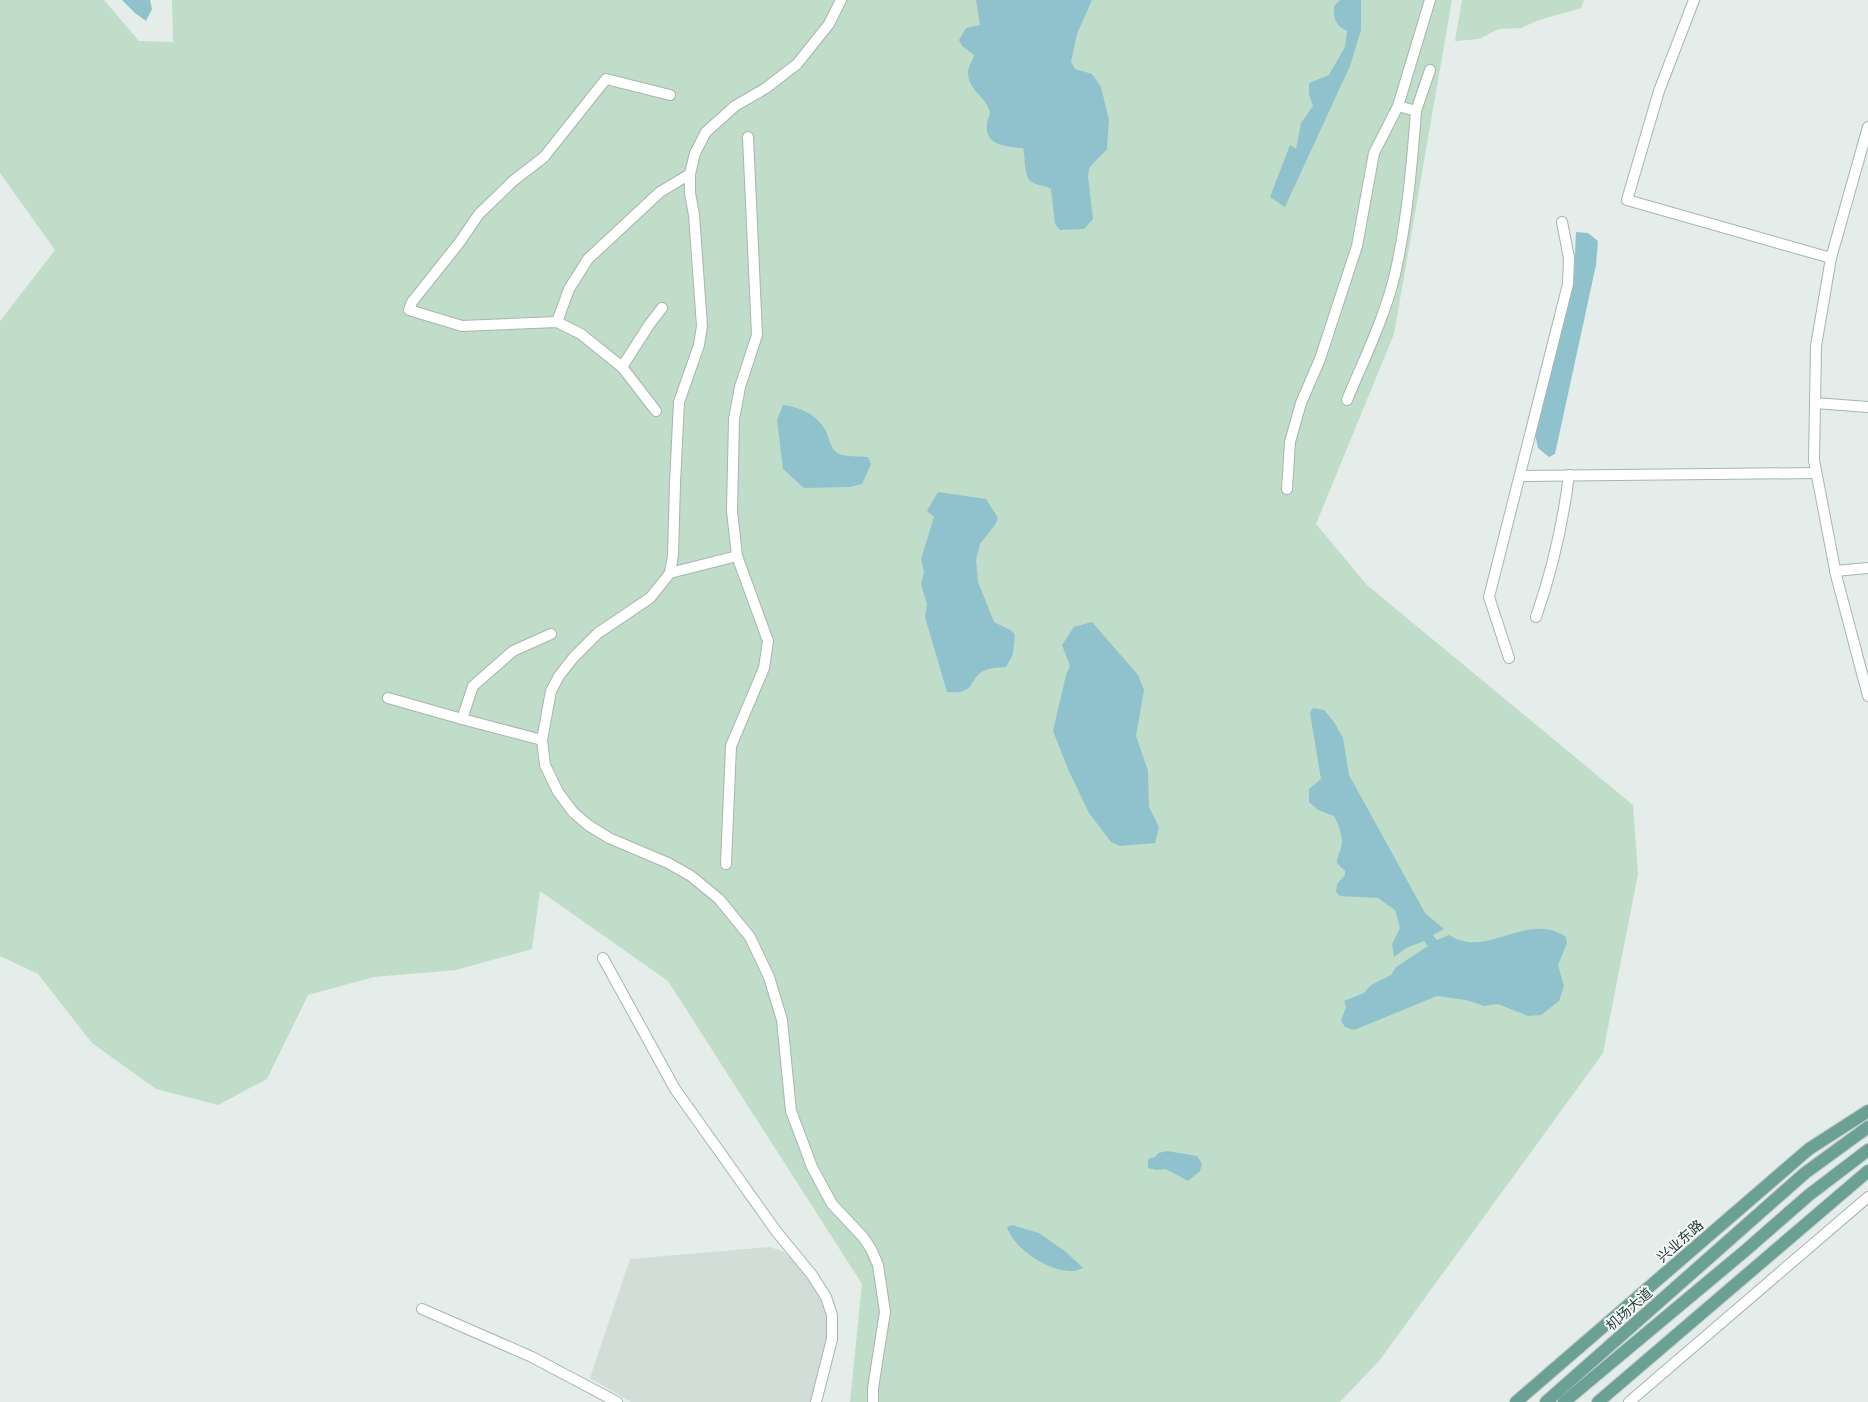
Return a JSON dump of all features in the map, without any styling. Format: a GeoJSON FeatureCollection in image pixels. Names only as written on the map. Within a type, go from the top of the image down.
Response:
{"type":"FeatureCollection","features":[{"type":"Feature","properties":{"kind":"main road","name":"兴业东路"},"geometry":{"type":"LineString","coordinates":[[1516,1402],[1809,1150],[1868,1111]]}},
{"type":"Feature","properties":{"kind":"main road","name":"机场大道"},"geometry":{"type":"LineString","coordinates":[[1546,1402],[1805,1173],[1868,1127]]}},
{"type":"Feature","properties":{"kind":"main road"},"geometry":{"type":"LineString","coordinates":[[1564,1402],[1809,1195],[1868,1150]]}},
{"type":"Feature","properties":{"kind":"main road"},"geometry":{"type":"LineString","coordinates":[[1598,1402],[1868,1171]]}},
{"type":"Feature","properties":{"kind":"street"},"geometry":{"type":"LineString","coordinates":[[841,0],[829,24],[797,64],[766,88],[735,106],[706,132],[695,153],[690,174],[690,193],[694,215],[702,326],[699,344],[679,402],[674,483],[673,554],[670,574],[650,598],[598,633],[573,658],[559,676],[551,691],[542,740],[545,765],[558,792],[573,812],[588,825],[609,838],[668,863],[691,876],[719,899],[750,937],[769,976],[782,1020],[791,1111],[812,1167],[832,1204],[862,1237],[871,1249],[878,1265],[885,1312],[873,1388],[873,1402]]}},
{"type":"Feature","properties":{"kind":"street"},"geometry":{"type":"LineString","coordinates":[[1287,489],[1290,442],[1301,403],[1320,359],[1356,246],[1374,153],[1398,106],[1430,0]]}},
{"type":"Feature","properties":{"kind":"street"},"geometry":{"type":"LineString","coordinates":[[1694,0],[1659,91],[1628,200],[1831,258]]}},
{"type":"Feature","properties":{"kind":"street"},"geometry":{"type":"LineString","coordinates":[[1347,400],[1379,323],[1395,275],[1412,172],[1416,110],[1430,70]]}},
{"type":"Feature","properties":{"kind":"street"},"geometry":{"type":"LineString","coordinates":[[656,410],[622,367],[581,334],[557,322],[462,326],[410,310],[412,302],[459,243],[479,214],[513,181],[544,157],[606,79],[670,95]]}},
{"type":"Feature","properties":{"kind":"street"},"geometry":{"type":"LineString","coordinates":[[1398,106],[1416,110]]}},
{"type":"Feature","properties":{"kind":"street"},"geometry":{"type":"LineString","coordinates":[[1868,127],[1831,258],[1816,346],[1814,460],[1835,571],[1868,696]]}},
{"type":"Feature","properties":{"kind":"street"},"geometry":{"type":"LineString","coordinates":[[726,864],[731,746],[764,668],[768,641],[737,556],[732,511],[734,420],[740,388],[757,335],[748,137]]}},
{"type":"Feature","properties":{"kind":"street"},"geometry":{"type":"LineString","coordinates":[[557,322],[569,289],[588,259],[660,192],[690,174]]}},
{"type":"Feature","properties":{"kind":"street"},"geometry":{"type":"LineString","coordinates":[[1508,658],[1489,597],[1568,284],[1569,258],[1562,222]]}},
{"type":"Feature","properties":{"kind":"street"},"geometry":{"type":"LineString","coordinates":[[622,367],[662,308]]}},
{"type":"Feature","properties":{"kind":"street"},"geometry":{"type":"LineString","coordinates":[[1815,403],[1868,407]]}},
{"type":"Feature","properties":{"kind":"street"},"geometry":{"type":"LineString","coordinates":[[1520,476],[1816,473]]}},
{"type":"Feature","properties":{"kind":"street"},"geometry":{"type":"LineString","coordinates":[[1536,616],[1563,521],[1569,475]]}},
{"type":"Feature","properties":{"kind":"street"},"geometry":{"type":"LineString","coordinates":[[670,574],[737,556]]}},
{"type":"Feature","properties":{"kind":"street"},"geometry":{"type":"LineString","coordinates":[[1835,571],[1868,568]]}},
{"type":"Feature","properties":{"kind":"street"},"geometry":{"type":"LineString","coordinates":[[462,719],[473,686],[513,652],[551,634]]}},
{"type":"Feature","properties":{"kind":"street"},"geometry":{"type":"LineString","coordinates":[[388,698],[542,740]]}},
{"type":"Feature","properties":{"kind":"street"},"geometry":{"type":"LineString","coordinates":[[603,958],[675,1089],[776,1231],[812,1275],[826,1297],[832,1315],[832,1340],[816,1402]]}},
{"type":"Feature","properties":{"kind":"street"},"geometry":{"type":"LineString","coordinates":[[1629,1402],[1868,1197]]}},
{"type":"Feature","properties":{"kind":"street"},"geometry":{"type":"LineString","coordinates":[[422,1309],[532,1357],[617,1402]]}},
{"type":"Feature","properties":{"kind":"shaded area"},"geometry":{"type":"Polygon","coordinates":[[[770,1247],[784,1252],[802,1269],[822,1297],[829,1316],[828,1331],[813,1402],[631,1402],[590,1378],[630,1259],[770,1247]]]}},
{"type":"Feature","properties":{"kind":"green space"},"geometry":{"type":"Polygon","coordinates":[[[0,0],[104,0],[139,41],[173,42],[172,0],[1452,0],[1394,334],[1316,524],[1367,585],[1633,805],[1638,874],[1603,1053],[1379,1361],[1340,1402],[850,1402],[862,1284],[668,981],[540,891],[532,949],[456,970],[374,977],[308,995],[267,1079],[218,1105],[156,1089],[92,1043],[38,974],[0,956],[0,321],[55,250],[0,173],[0,0]]]}},
{"type":"Feature","properties":{"kind":"green space"},"geometry":{"type":"Polygon","coordinates":[[[1462,0],[1584,0],[1581,8],[1539,20],[1521,28],[1499,29],[1479,39],[1455,41],[1462,0]]]}},
{"type":"Feature","properties":{"kind":"water"},"geometry":{"type":"Polygon","coordinates":[[[122,0],[150,0],[152,9],[146,21],[135,13],[122,0]]]}},
{"type":"Feature","properties":{"kind":"water"},"geometry":{"type":"Polygon","coordinates":[[[976,0],[1092,0],[1077,34],[1071,62],[1075,69],[1092,74],[1101,87],[1109,120],[1107,149],[1089,168],[1088,177],[1093,219],[1084,229],[1060,230],[1055,224],[1051,189],[1034,183],[1029,179],[1023,148],[1004,146],[989,137],[987,124],[990,111],[987,104],[973,88],[969,79],[968,70],[974,55],[962,46],[959,40],[966,28],[980,25],[976,0]]]}},
{"type":"Feature","properties":{"kind":"water"},"geometry":{"type":"Polygon","coordinates":[[[1340,0],[1361,0],[1361,30],[1350,66],[1285,207],[1270,197],[1290,145],[1296,149],[1301,123],[1313,106],[1309,94],[1309,83],[1329,75],[1345,47],[1347,31],[1338,24],[1334,15],[1334,6],[1340,0]]]}},
{"type":"Feature","properties":{"kind":"water"},"geometry":{"type":"Polygon","coordinates":[[[1576,232],[1588,233],[1598,241],[1596,265],[1555,454],[1549,457],[1538,448],[1535,434],[1574,278],[1576,232]]]}},
{"type":"Feature","properties":{"kind":"water"},"geometry":{"type":"Polygon","coordinates":[[[783,405],[802,410],[818,420],[826,431],[832,447],[837,452],[845,456],[868,457],[871,464],[862,484],[850,487],[804,488],[783,469],[777,420],[783,405]]]}},
{"type":"Feature","properties":{"kind":"water"},"geometry":{"type":"Polygon","coordinates":[[[938,492],[986,499],[998,518],[995,525],[980,544],[976,560],[978,582],[994,622],[1015,634],[1013,654],[1006,667],[993,668],[980,673],[968,688],[957,692],[947,692],[925,617],[927,604],[921,584],[924,572],[921,559],[934,517],[927,511],[938,492]]]}},
{"type":"Feature","properties":{"kind":"water"},"geometry":{"type":"Polygon","coordinates":[[[1092,622],[1138,675],[1144,690],[1136,736],[1148,771],[1149,807],[1159,827],[1155,843],[1120,846],[1111,842],[1089,813],[1068,769],[1053,731],[1066,675],[1070,666],[1062,645],[1074,627],[1092,622]]]}},
{"type":"Feature","properties":{"kind":"water"},"geometry":{"type":"Polygon","coordinates":[[[1313,708],[1324,710],[1334,722],[1343,738],[1349,775],[1425,913],[1444,929],[1433,935],[1437,940],[1449,935],[1463,941],[1478,942],[1537,929],[1552,930],[1566,937],[1567,943],[1558,965],[1564,986],[1559,1001],[1541,1015],[1528,1016],[1498,1004],[1484,1006],[1466,1000],[1437,996],[1354,1030],[1345,1027],[1341,1021],[1346,1007],[1344,1001],[1364,993],[1371,985],[1391,975],[1396,967],[1428,946],[1424,941],[1406,948],[1394,957],[1392,944],[1400,928],[1395,910],[1378,898],[1340,896],[1336,892],[1337,884],[1345,875],[1345,871],[1337,863],[1342,844],[1338,824],[1334,816],[1318,810],[1309,802],[1309,789],[1321,779],[1310,713],[1313,708]]]}},
{"type":"Feature","properties":{"kind":"water"},"geometry":{"type":"Polygon","coordinates":[[[1167,1151],[1197,1156],[1202,1164],[1200,1171],[1188,1181],[1166,1169],[1156,1170],[1148,1168],[1148,1159],[1155,1157],[1158,1153],[1167,1151]]]}},
{"type":"Feature","properties":{"kind":"water"},"geometry":{"type":"Polygon","coordinates":[[[1012,1225],[1039,1233],[1066,1252],[1083,1268],[1073,1271],[1053,1268],[1034,1258],[1011,1235],[1007,1227],[1012,1225]]]}}]}
